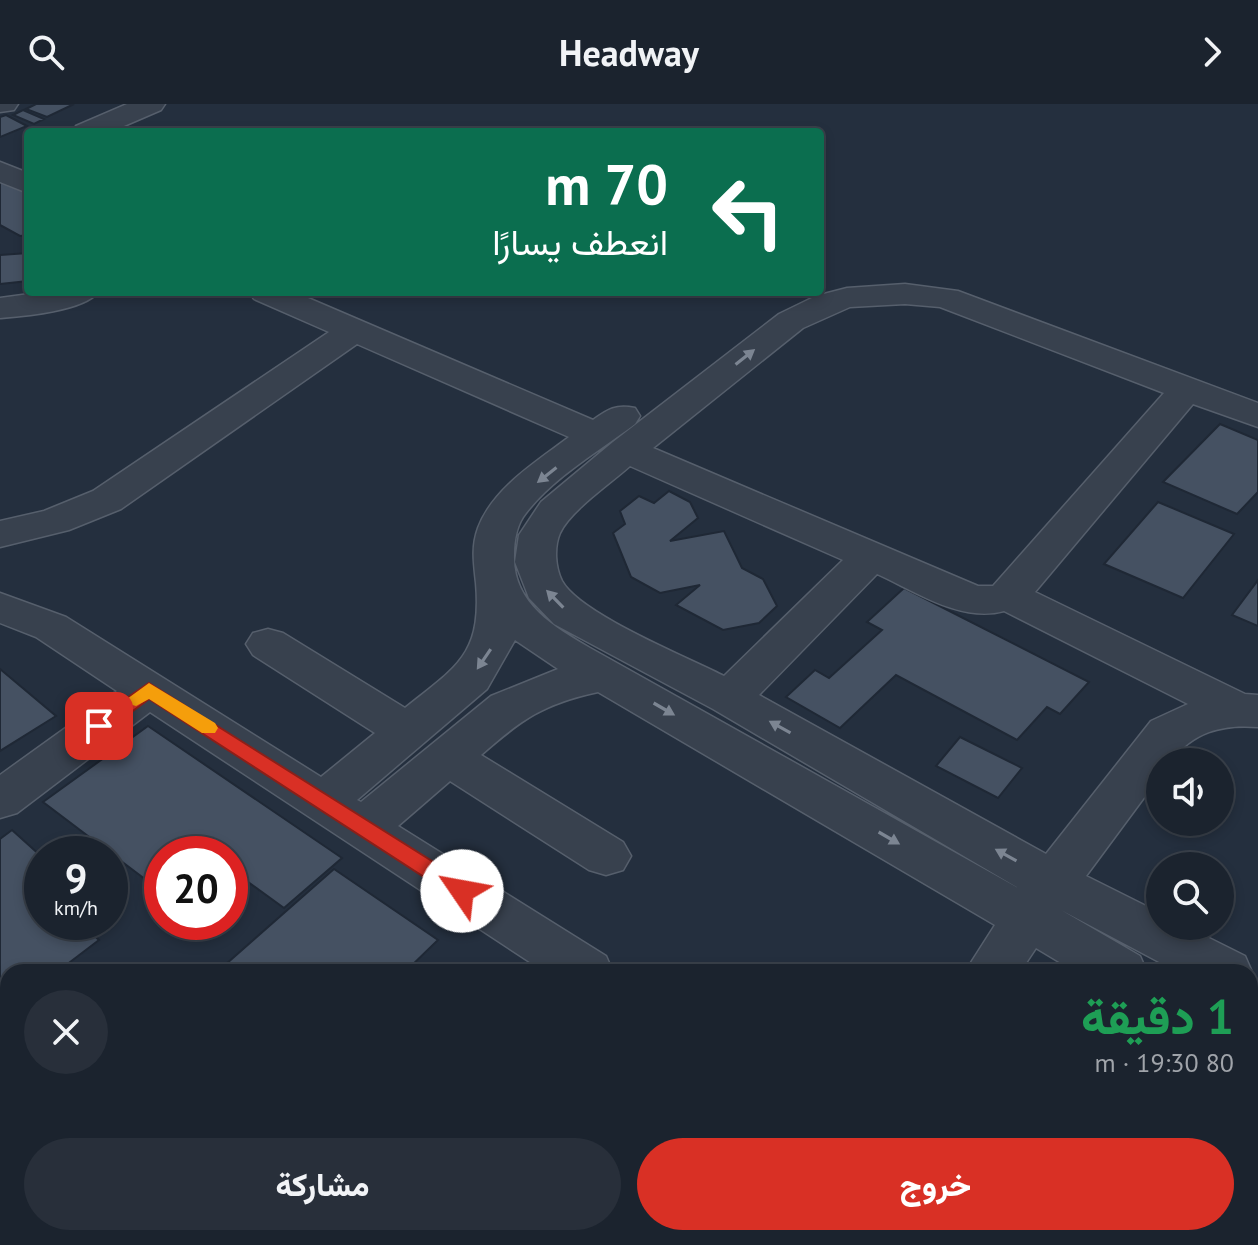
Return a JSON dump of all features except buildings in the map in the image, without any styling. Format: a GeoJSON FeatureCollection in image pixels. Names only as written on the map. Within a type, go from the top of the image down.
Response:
{"type":"FeatureCollection","features":[{"type":"Feature","properties":{"kind":"street"},"geometry":{"type":"LineString","coordinates":[[95,128],[151,104]]}},
{"type":"Feature","properties":{"kind":"street"},"geometry":{"type":"LineString","coordinates":[[0,163],[24,157]]}},
{"type":"Feature","properties":{"kind":"street"},"geometry":{"type":"LineString","coordinates":[[0,171],[24,182]]}},
{"type":"Feature","properties":{"kind":"street"},"geometry":{"type":"LineString","coordinates":[[824,277],[858,270],[906,269],[952,278],[1258,389]]}},
{"type":"Feature","properties":{"kind":"street"},"geometry":{"type":"LineString","coordinates":[[687,384],[813,307],[843,297],[876,292],[911,293],[946,298],[1258,416]]}},
{"type":"Feature","properties":{"kind":"street"},"geometry":{"type":"LineString","coordinates":[[0,308],[35,305],[67,296]]}},
{"type":"Feature","properties":{"kind":"street"},"geometry":{"type":"LineString","coordinates":[[275,296],[972,600],[991,601],[1008,596],[1187,389]]}},
{"type":"Feature","properties":{"kind":"street"},"geometry":{"type":"LineString","coordinates":[[323,802],[471,678],[489,655],[499,632],[501,608],[492,557],[497,528],[514,501],[611,443],[687,384],[783,296]]}},
{"type":"Feature","properties":{"kind":"street"},"geometry":{"type":"LineString","coordinates":[[0,534],[55,521],[107,500],[353,331]]}},
{"type":"Feature","properties":{"kind":"street"},"geometry":{"type":"LineString","coordinates":[[611,443],[539,535],[535,562],[544,588],[569,614],[729,698],[1040,900],[1108,956],[1167,964]]}},
{"type":"Feature","properties":{"kind":"street"},"geometry":{"type":"LineString","coordinates":[[729,698],[870,557]]}},
{"type":"Feature","properties":{"kind":"street"},"geometry":{"type":"LineString","coordinates":[[496,586],[512,613],[540,639],[1040,900]]}},
{"type":"Feature","properties":{"kind":"street"},"geometry":{"type":"LineString","coordinates":[[1008,596],[1248,710]]}},
{"type":"Feature","properties":{"kind":"street"},"geometry":{"type":"LineString","coordinates":[[0,607],[51,627],[575,964]]}},
{"type":"Feature","properties":{"kind":"street"},"geometry":{"type":"LineString","coordinates":[[268,644],[407,731]]}},
{"type":"Feature","properties":{"kind":"street"},"geometry":{"type":"LineString","coordinates":[[364,827],[518,701],[553,686],[605,675]]}},
{"type":"Feature","properties":{"kind":"street"},"geometry":{"type":"LineString","coordinates":[[0,800],[149,690]]}},
{"type":"Feature","properties":{"kind":"street"},"geometry":{"type":"LineString","coordinates":[[996,964],[1040,900],[1167,733],[1197,717],[1248,710]]}},
{"type":"Feature","properties":{"kind":"street"},"geometry":{"type":"LineString","coordinates":[[448,757],[606,856]]}},
{"type":"Feature","properties":{"kind":"slow traffic"},"geometry":{"type":"LineString","coordinates":[[136,699],[149,690],[208,728]]}},
{"type":"Feature","properties":{"kind":"route"},"geometry":{"type":"LineString","coordinates":[[99,726],[149,690],[462,891]]}}]}
